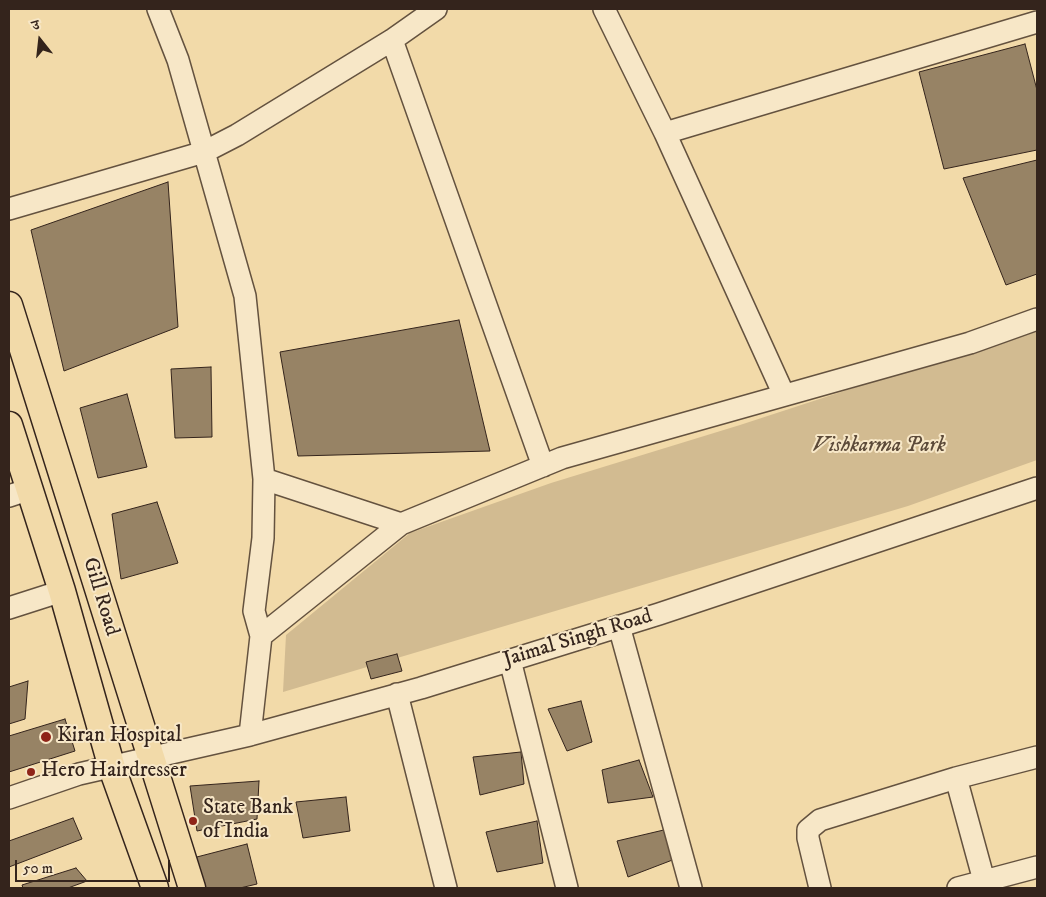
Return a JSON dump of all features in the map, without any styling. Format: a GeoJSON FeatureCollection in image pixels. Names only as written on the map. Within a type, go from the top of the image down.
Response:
{"type":"FeatureCollection","features":[{"type":"Feature","properties":{"kind":"main road","name":"Gill Road"},"geometry":{"type":"LineString","coordinates":[[9,305],[192,888]]}},
{"type":"Feature","properties":{"kind":"main road","name":"Gill Road"},"geometry":{"type":"LineString","coordinates":[[9,426],[19,493],[62,591],[112,768],[155,888]]}},
{"type":"Feature","properties":{"kind":"street"},"geometry":{"type":"LineString","coordinates":[[158,9],[178,60],[245,296],[264,479],[263,538],[254,611],[261,636],[250,735]]}},
{"type":"Feature","properties":{"kind":"street"},"geometry":{"type":"LineString","coordinates":[[9,209],[204,152],[237,135],[392,40],[436,9]]}},
{"type":"Feature","properties":{"kind":"street"},"geometry":{"type":"LineString","coordinates":[[604,9],[665,133],[784,394]]}},
{"type":"Feature","properties":{"kind":"street"},"geometry":{"type":"LineString","coordinates":[[665,133],[1037,22]]}},
{"type":"Feature","properties":{"kind":"street"},"geometry":{"type":"LineString","coordinates":[[392,40],[542,466]]}},
{"type":"Feature","properties":{"kind":"street"},"geometry":{"type":"LineString","coordinates":[[261,636],[401,524],[542,466],[562,458],[784,394],[970,343],[1037,319]]}},
{"type":"Feature","properties":{"kind":"street"},"geometry":{"type":"LineString","coordinates":[[264,479],[401,524]]}},
{"type":"Feature","properties":{"kind":"street","name":"Jaimal Singh Road"},"geometry":{"type":"LineString","coordinates":[[9,798],[79,774],[250,735],[510,660],[1037,488]]}},
{"type":"Feature","properties":{"kind":"street"},"geometry":{"type":"LineString","coordinates":[[9,608],[62,591]]}},
{"type":"Feature","properties":{"kind":"street"},"geometry":{"type":"LineString","coordinates":[[619,626],[690,888]]}},
{"type":"Feature","properties":{"kind":"street"},"geometry":{"type":"LineString","coordinates":[[510,660],[567,888]]}},
{"type":"Feature","properties":{"kind":"street"},"geometry":{"type":"LineString","coordinates":[[397,694],[446,888]]}},
{"type":"Feature","properties":{"kind":"street"},"geometry":{"type":"LineString","coordinates":[[820,888],[810,851],[808,830],[820,820],[956,778],[1037,757]]}},
{"type":"Feature","properties":{"kind":"street"},"geometry":{"type":"LineString","coordinates":[[956,778],[985,884]]}},
{"type":"Feature","properties":{"kind":"street"},"geometry":{"type":"LineString","coordinates":[[958,888],[985,884],[1037,867]]}},
{"type":"Feature","properties":{"kind":"green space","name":"Vishkarma Park"},"geometry":{"type":"Polygon","coordinates":[[[1037,328],[1037,460],[908,506],[283,692],[286,635],[410,533],[551,483],[740,425],[1037,328]]]}},
{"type":"Feature","properties":{"kind":"building"},"geometry":{"type":"Polygon","coordinates":[[[1025,44],[1037,90],[1037,150],[944,169],[919,72],[1025,44]]]}},
{"type":"Feature","properties":{"kind":"building"},"geometry":{"type":"Polygon","coordinates":[[[1037,160],[1037,274],[1006,285],[963,178],[1037,160]]]}},
{"type":"Feature","properties":{"kind":"building"},"geometry":{"type":"Polygon","coordinates":[[[168,182],[178,327],[64,371],[31,230],[168,182]]]}},
{"type":"Feature","properties":{"kind":"building"},"geometry":{"type":"Polygon","coordinates":[[[459,320],[490,451],[298,456],[280,352],[459,320]]]}},
{"type":"Feature","properties":{"kind":"building"},"geometry":{"type":"Polygon","coordinates":[[[211,367],[212,437],[175,438],[171,369],[211,367]]]}},
{"type":"Feature","properties":{"kind":"building"},"geometry":{"type":"Polygon","coordinates":[[[127,394],[147,467],[98,478],[80,408],[127,394]]]}},
{"type":"Feature","properties":{"kind":"building"},"geometry":{"type":"Polygon","coordinates":[[[157,502],[178,563],[121,579],[112,514],[157,502]]]}},
{"type":"Feature","properties":{"kind":"building"},"geometry":{"type":"Polygon","coordinates":[[[397,654],[402,671],[371,679],[366,662],[397,654]]]}},
{"type":"Feature","properties":{"kind":"building"},"geometry":{"type":"Polygon","coordinates":[[[28,681],[25,719],[9,724],[9,687],[28,681]]]}},
{"type":"Feature","properties":{"kind":"building"},"geometry":{"type":"Polygon","coordinates":[[[581,701],[592,742],[567,751],[548,709],[581,701]]]}},
{"type":"Feature","properties":{"kind":"building"},"geometry":{"type":"Polygon","coordinates":[[[65,719],[75,751],[9,772],[9,736],[65,719]]]}},
{"type":"Feature","properties":{"kind":"building"},"geometry":{"type":"Polygon","coordinates":[[[521,752],[524,784],[480,795],[473,757],[521,752]]]}},
{"type":"Feature","properties":{"kind":"building"},"geometry":{"type":"Polygon","coordinates":[[[639,760],[653,797],[608,803],[602,770],[639,760]]]}},
{"type":"Feature","properties":{"kind":"building"},"geometry":{"type":"Polygon","coordinates":[[[259,781],[257,819],[197,831],[190,786],[259,781]]]}},
{"type":"Feature","properties":{"kind":"building"},"geometry":{"type":"Polygon","coordinates":[[[346,797],[350,831],[303,838],[296,802],[346,797]]]}},
{"type":"Feature","properties":{"kind":"building"},"geometry":{"type":"Polygon","coordinates":[[[73,818],[82,839],[9,867],[9,841],[73,818]]]}},
{"type":"Feature","properties":{"kind":"building"},"geometry":{"type":"Polygon","coordinates":[[[537,821],[543,863],[497,872],[486,832],[537,821]]]}},
{"type":"Feature","properties":{"kind":"building"},"geometry":{"type":"Polygon","coordinates":[[[668,829],[675,859],[628,877],[617,841],[668,829]]]}},
{"type":"Feature","properties":{"kind":"building"},"geometry":{"type":"Polygon","coordinates":[[[247,844],[257,884],[240,888],[200,888],[193,858],[247,844]]]}},
{"type":"Feature","properties":{"kind":"building"},"geometry":{"type":"Polygon","coordinates":[[[76,868],[87,881],[68,888],[23,888],[22,885],[76,868]]]}},
{"type":"Feature","properties":{"kind":"place","name":"Kiran Hospital"},"geometry":{"type":"Point","coordinates":[46,737]}},
{"type":"Feature","properties":{"kind":"place","name":"Hero Hairdresser"},"geometry":{"type":"Point","coordinates":[31,772]}},
{"type":"Feature","properties":{"kind":"place","name":"State Bank of India"},"geometry":{"type":"Point","coordinates":[193,821]}}]}
